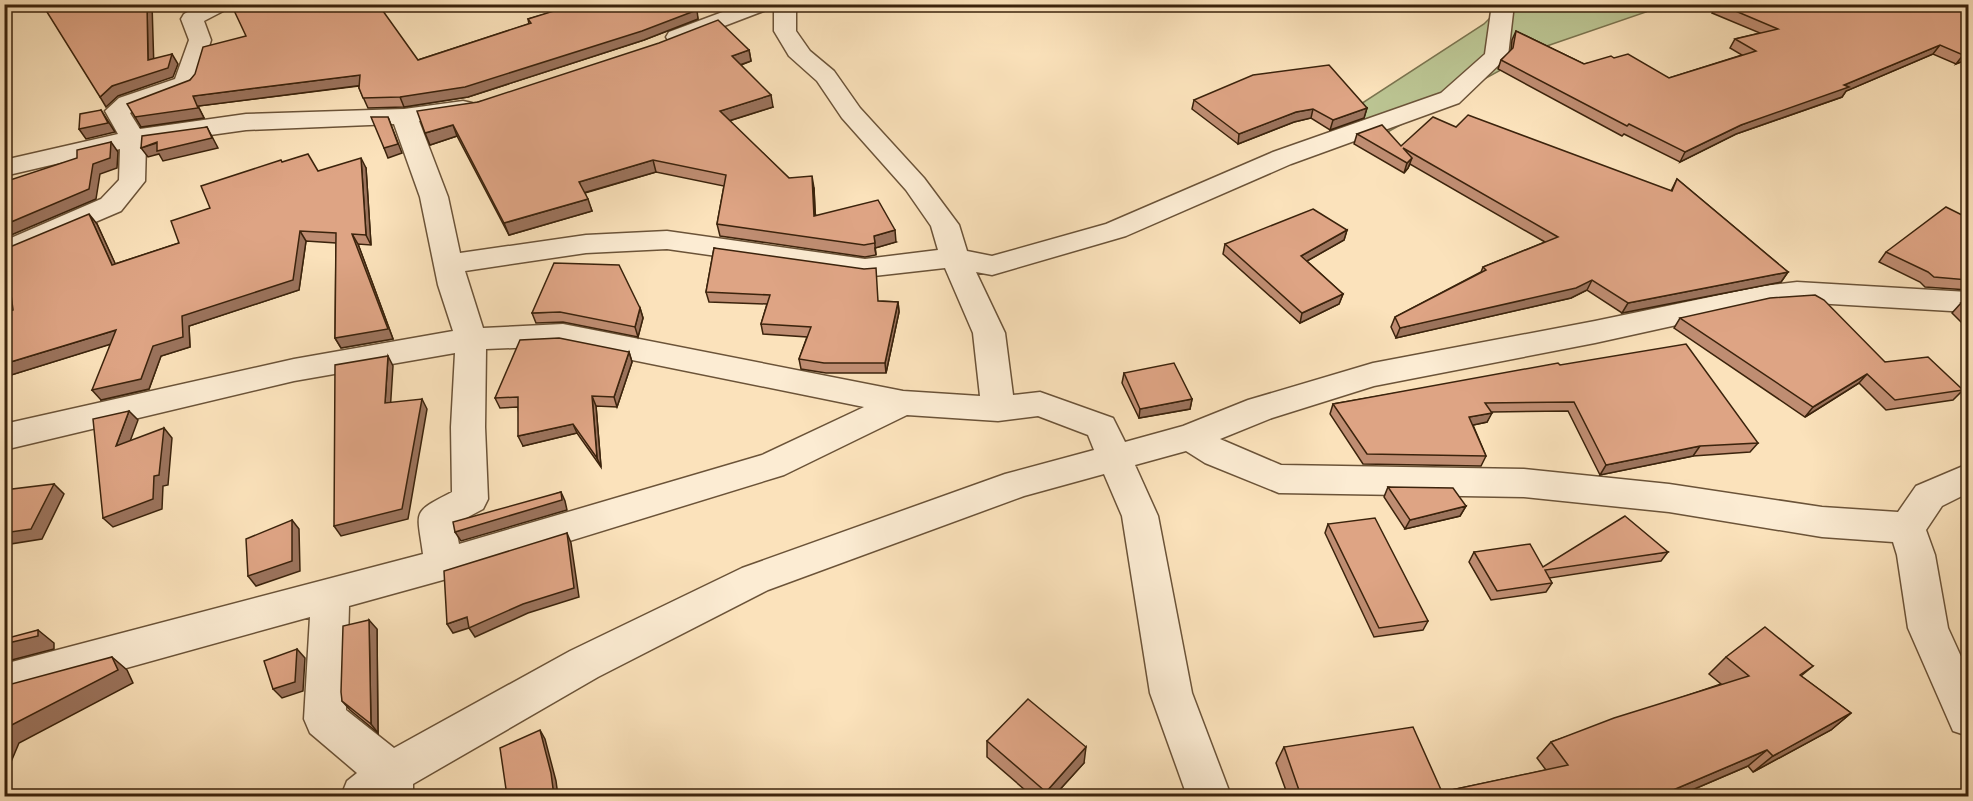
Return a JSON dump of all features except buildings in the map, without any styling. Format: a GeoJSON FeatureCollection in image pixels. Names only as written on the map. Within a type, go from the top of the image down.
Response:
{"type":"FeatureCollection","features":[{"type":"Feature","properties":{"kind":"street"},"geometry":{"type":"LineString","coordinates":[[4,252],[111,205],[132,180],[133,138],[117,111],[128,103],[186,83],[200,40],[192,19],[219,4]]}},
{"type":"Feature","properties":{"kind":"street"},"geometry":{"type":"LineString","coordinates":[[652,46],[765,4]]}},
{"type":"Feature","properties":{"kind":"street"},"geometry":{"type":"LineString","coordinates":[[785,4],[785,31],[801,56],[826,76],[851,113],[915,184],[945,225],[955,257],[990,333],[998,409]]}},
{"type":"Feature","properties":{"kind":"street"},"geometry":{"type":"LineString","coordinates":[[448,264],[586,244],[667,240],[865,268],[955,257],[992,266],[1116,230],[1282,158],[1450,98],[1496,56],[1503,4]]}},
{"type":"Feature","properties":{"kind":"street"},"geometry":{"type":"LineString","coordinates":[[4,168],[133,138],[246,122],[404,116],[484,103]]}},
{"type":"Feature","properties":{"kind":"street"},"geometry":{"type":"LineString","coordinates":[[404,116],[434,197],[453,285],[471,339],[468,427],[470,499],[436,517],[443,564]]}},
{"type":"Feature","properties":{"kind":"street"},"geometry":{"type":"LineString","coordinates":[[330,595],[325,719],[382,789],[584,664],[755,579],[1018,484],[1117,459],[1191,437],[1260,409],[1373,375],[1595,332],[1741,298],[1797,292],[1968,302]]}},
{"type":"Feature","properties":{"kind":"street"},"geometry":{"type":"LineString","coordinates":[[4,437],[294,370],[471,339],[563,335],[903,403],[998,409],[1040,404],[1101,427],[1117,459],[1140,516],[1171,693],[1209,796]]}},
{"type":"Feature","properties":{"kind":"street"},"geometry":{"type":"LineString","coordinates":[[4,683],[443,564],[772,465],[903,403]]}},
{"type":"Feature","properties":{"kind":"street"},"geometry":{"type":"LineString","coordinates":[[1191,437],[1217,454],[1279,479],[1524,483],[1669,498],[1822,522],[1907,528]]}},
{"type":"Feature","properties":{"kind":"street"},"geometry":{"type":"LineString","coordinates":[[1907,528],[1929,496],[1968,478]]}},
{"type":"Feature","properties":{"kind":"street"},"geometry":{"type":"LineString","coordinates":[[1907,528],[1916,555],[1928,628],[1967,712]]}},
{"type":"Feature","properties":{"kind":"green space"},"geometry":{"type":"Polygon","coordinates":[[[1503,5],[1639,5],[1646,12],[1541,48],[1386,133],[1350,111],[1484,24],[1503,5]]]}}]}
